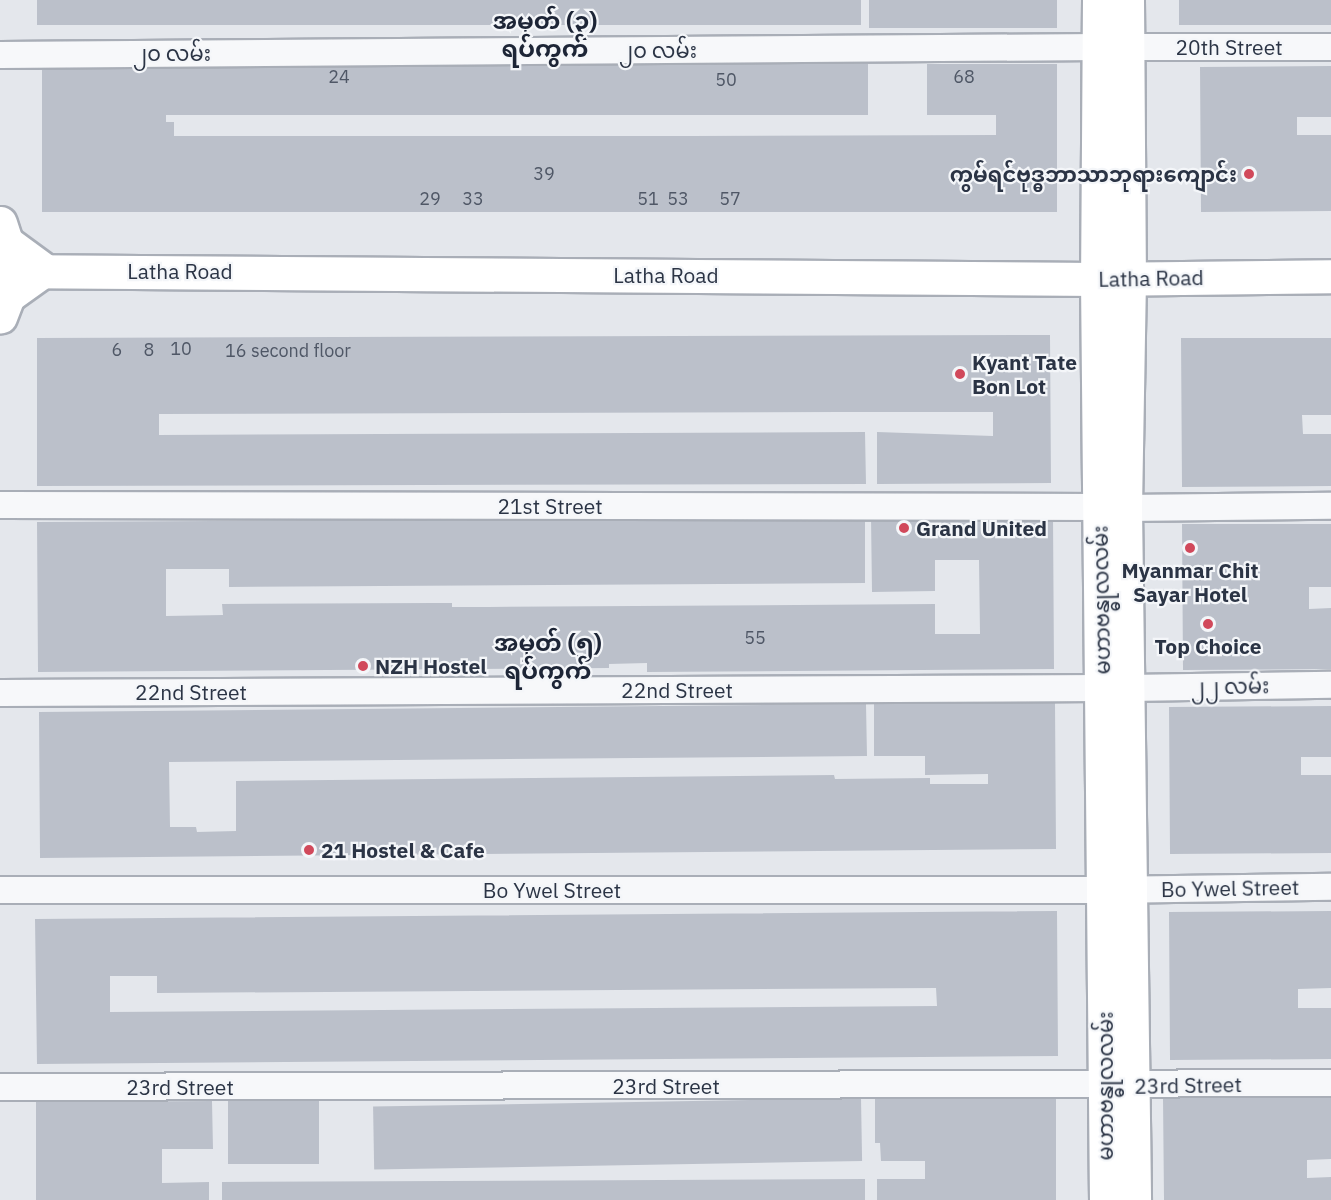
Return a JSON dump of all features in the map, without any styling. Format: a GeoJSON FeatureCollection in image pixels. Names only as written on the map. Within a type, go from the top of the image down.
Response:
{"type":"FeatureCollection","features":[{"type":"Feature","properties":{"kind":"main road","name":"မဟာဗန္ဓုလလမ်း"},"geometry":{"type":"LineString","coordinates":[[1099,0],[1114,47]]}},
{"type":"Feature","properties":{"kind":"main road","name":"မဟာဗန္ဓုလလမ်း"},"geometry":{"type":"LineString","coordinates":[[1127,0],[1114,47],[1113,508],[1119,1086],[1134,1200]]}},
{"type":"Feature","properties":{"kind":"main road"},"geometry":{"type":"LineString","coordinates":[[0,222],[6,242],[45,270],[8,296],[0,317]]}},
{"type":"Feature","properties":{"kind":"main road","name":"Latha Road"},"geometry":{"type":"LineString","coordinates":[[0,271],[1113,278],[1331,276]]}},
{"type":"Feature","properties":{"kind":"main road","name":"မဟာဗန္ဓုလလမ်း"},"geometry":{"type":"LineString","coordinates":[[1106,1200],[1119,1086]]}},
{"type":"Feature","properties":{"kind":"street","name":"20th Street"},"geometry":{"type":"LineString","coordinates":[[1114,47],[1331,47]]}},
{"type":"Feature","properties":{"kind":"street","name":"၂၀ လမ်း"},"geometry":{"type":"LineString","coordinates":[[0,55],[1114,47]]}},
{"type":"Feature","properties":{"kind":"street","name":"21st Street"},"geometry":{"type":"LineString","coordinates":[[0,505],[1113,508],[1331,506]]}},
{"type":"Feature","properties":{"kind":"street","name":"၂၂ လမ်း"},"geometry":{"type":"LineString","coordinates":[[1115,688],[1331,685]]}},
{"type":"Feature","properties":{"kind":"street","name":"22nd Street"},"geometry":{"type":"LineString","coordinates":[[0,693],[1115,688]]}},
{"type":"Feature","properties":{"kind":"street","name":"Bo Ywel Street"},"geometry":{"type":"LineString","coordinates":[[0,890],[1117,890],[1331,886]]}},
{"type":"Feature","properties":{"kind":"street","name":"23rd Street"},"geometry":{"type":"LineString","coordinates":[[0,1087],[1119,1086],[1331,1083]]}},
{"type":"Feature","properties":{"kind":"building"},"geometry":{"type":"Polygon","coordinates":[[[37,0],[861,0],[861,25],[37,25],[37,0]]]}},
{"type":"Feature","properties":{"kind":"building"},"geometry":{"type":"Polygon","coordinates":[[[869,0],[1057,0],[1057,28],[869,28],[869,0]]]}},
{"type":"Feature","properties":{"kind":"building"},"geometry":{"type":"Polygon","coordinates":[[[1179,0],[1331,0],[1331,25],[1179,25],[1179,0]]]}},
{"type":"Feature","properties":{"kind":"building"},"geometry":{"type":"Polygon","coordinates":[[[42,64],[868,64],[868,115],[166,115],[166,122],[174,122],[174,136],[691,136],[996,135],[996,115],[927,115],[927,64],[1057,64],[1057,212],[42,212],[42,64]]]}},
{"type":"Feature","properties":{"kind":"building","name":"ကွမ်ရင်ဗုဒ္ဓဘာသာဘုရားကျောင်း"},"geometry":{"type":"Polygon","coordinates":[[[1331,66],[1331,117],[1297,117],[1297,135],[1331,135],[1331,211],[1201,212],[1200,67],[1331,66]]]}},
{"type":"Feature","properties":{"kind":"building"},"geometry":{"type":"Polygon","coordinates":[[[1050,335],[1051,483],[877,484],[877,432],[993,436],[993,412],[159,414],[159,435],[865,432],[866,484],[37,486],[37,338],[1050,335]]]}},
{"type":"Feature","properties":{"kind":"building"},"geometry":{"type":"Polygon","coordinates":[[[1181,338],[1331,338],[1331,415],[1302,415],[1303,434],[1331,434],[1331,486],[1182,487],[1181,338]]]}},
{"type":"Feature","properties":{"kind":"building"},"geometry":{"type":"Polygon","coordinates":[[[1053,516],[1054,669],[647,672],[647,663],[609,664],[609,668],[38,672],[37,522],[865,517],[865,583],[229,587],[229,569],[166,569],[166,616],[223,615],[222,604],[452,603],[452,607],[489,607],[935,604],[935,634],[980,634],[979,560],[935,560],[935,591],[872,592],[871,517],[1053,516]]]}},
{"type":"Feature","properties":{"kind":"building"},"geometry":{"type":"Polygon","coordinates":[[[1182,524],[1331,524],[1331,587],[1309,587],[1309,609],[1331,608],[1331,669],[1183,670],[1182,524]]]}},
{"type":"Feature","properties":{"kind":"building"},"geometry":{"type":"Polygon","coordinates":[[[1055,702],[1056,849],[40,858],[39,712],[866,704],[867,756],[169,762],[170,827],[196,827],[197,832],[236,831],[236,781],[834,775],[835,779],[930,778],[930,784],[988,784],[988,774],[925,775],[925,756],[874,756],[874,704],[1055,702]]]}},
{"type":"Feature","properties":{"kind":"building"},"geometry":{"type":"Polygon","coordinates":[[[1331,706],[1331,757],[1301,757],[1301,775],[1331,775],[1331,853],[1170,854],[1169,707],[1331,706]]]}},
{"type":"Feature","properties":{"kind":"building"},"geometry":{"type":"Polygon","coordinates":[[[1057,911],[1058,1056],[37,1064],[35,919],[1057,911]],[[110,976],[110,1012],[937,1006],[936,988],[157,993],[157,976],[110,976]]]}},
{"type":"Feature","properties":{"kind":"building"},"geometry":{"type":"Polygon","coordinates":[[[1331,911],[1331,988],[1298,989],[1298,1008],[1331,1008],[1331,1059],[1170,1060],[1169,912],[1331,911]]]}},
{"type":"Feature","properties":{"kind":"building"},"geometry":{"type":"Polygon","coordinates":[[[1056,1097],[1056,1200],[877,1200],[877,1179],[925,1179],[925,1161],[881,1161],[880,1143],[875,1143],[875,1098],[1056,1097]]]}},
{"type":"Feature","properties":{"kind":"building"},"geometry":{"type":"Polygon","coordinates":[[[1331,1097],[1331,1159],[1307,1160],[1307,1178],[1331,1177],[1331,1200],[1164,1200],[1163,1098],[1331,1097]]]}},
{"type":"Feature","properties":{"kind":"building"},"geometry":{"type":"Polygon","coordinates":[[[861,1098],[862,1161],[374,1170],[373,1107],[861,1098]]]}},
{"type":"Feature","properties":{"kind":"building"},"geometry":{"type":"Polygon","coordinates":[[[212,1101],[213,1149],[162,1149],[162,1183],[209,1182],[209,1200],[36,1200],[36,1102],[212,1101]]]}},
{"type":"Feature","properties":{"kind":"building"},"geometry":{"type":"Polygon","coordinates":[[[228,1101],[319,1101],[319,1164],[228,1164],[228,1101]]]}},
{"type":"Feature","properties":{"kind":"building"},"geometry":{"type":"Polygon","coordinates":[[[865,1179],[865,1200],[222,1200],[222,1182],[865,1179]]]}},
{"type":"Feature","properties":{"kind":"place","name":"ကွမ်ရင်ဗုဒ္ဓဘာသာဘုရားကျောင်း"},"geometry":{"type":"Point","coordinates":[1249,174]}},
{"type":"Feature","properties":{"kind":"place","name":"Kyant Tate Bon Lot"},"geometry":{"type":"Point","coordinates":[960,374]}},
{"type":"Feature","properties":{"kind":"place","name":"Grand United"},"geometry":{"type":"Point","coordinates":[904,528]}},
{"type":"Feature","properties":{"kind":"place","name":"Myanmar Chit Sayar Hotel"},"geometry":{"type":"Point","coordinates":[1190,548]}},
{"type":"Feature","properties":{"kind":"place","name":"Top Choice"},"geometry":{"type":"Point","coordinates":[1208,624]}},
{"type":"Feature","properties":{"kind":"place","name":"NZH Hostel"},"geometry":{"type":"Point","coordinates":[363,666]}},
{"type":"Feature","properties":{"kind":"place","name":"21 Hostel & Cafe"},"geometry":{"type":"Point","coordinates":[309,850]}},
{"type":"Feature","properties":{"kind":"district","name":"အမှတ် (၃) ရပ်ကွက်"},"geometry":{"type":"Point","coordinates":[545,35]}},
{"type":"Feature","properties":{"kind":"district","name":"အမှတ် (၅) ရပ်ကွက်"},"geometry":{"type":"Point","coordinates":[548,657]}}]}
